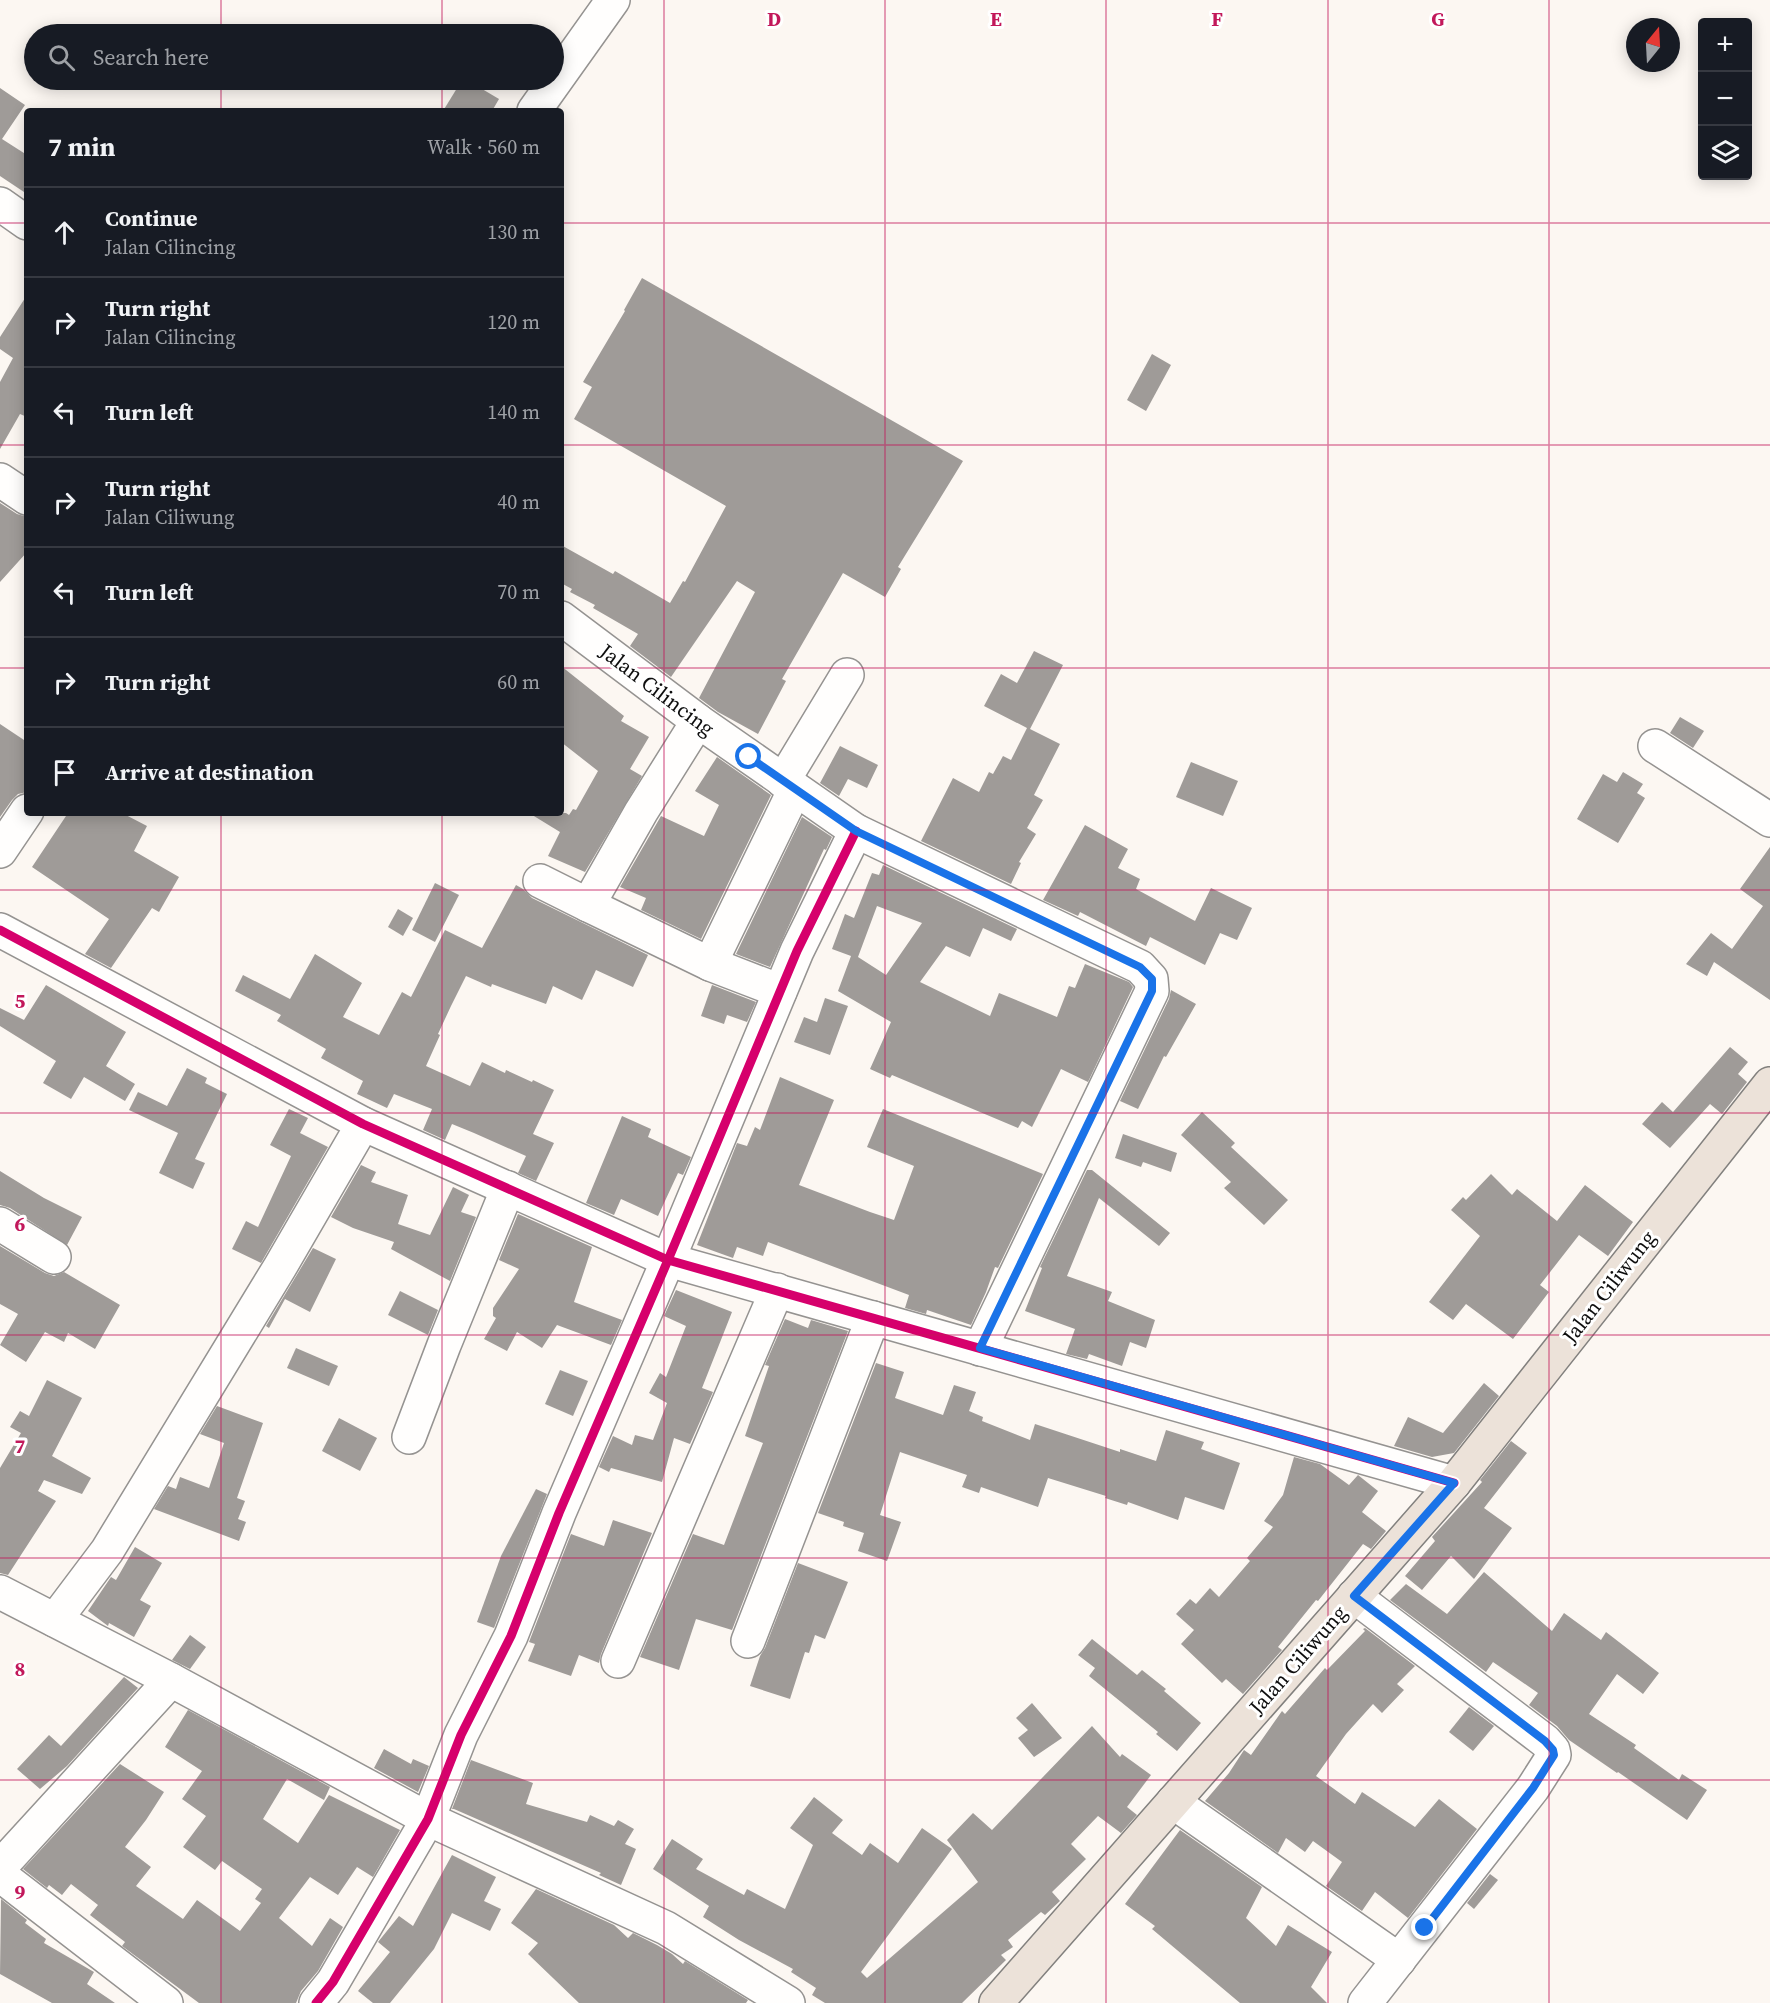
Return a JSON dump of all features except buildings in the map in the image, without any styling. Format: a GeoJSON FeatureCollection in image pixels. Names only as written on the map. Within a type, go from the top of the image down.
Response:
{"type":"FeatureCollection","features":[{"type":"Feature","properties":{"kind":"main road","name":"Jalan Ciliwung"},"geometry":{"type":"LineString","coordinates":[[996,2003],[1454,1483],[1770,1084]]}},
{"type":"Feature","properties":{"kind":"street"},"geometry":{"type":"LineString","coordinates":[[564,69],[614,0]]}},
{"type":"Feature","properties":{"kind":"street"},"geometry":{"type":"LineString","coordinates":[[536,108],[549,90]]}},
{"type":"Feature","properties":{"kind":"street"},"geometry":{"type":"LineString","coordinates":[[0,204],[24,221]]}},
{"type":"Feature","properties":{"kind":"street"},"geometry":{"type":"LineString","coordinates":[[0,480],[24,496]]}},
{"type":"Feature","properties":{"kind":"street","name":"Jalan Cilincing"},"geometry":{"type":"LineString","coordinates":[[564,620],[698,722],[856,831],[1140,967],[1152,979],[1152,991],[980,1348]]}},
{"type":"Feature","properties":{"kind":"street"},"geometry":{"type":"LineString","coordinates":[[710,964],[789,785],[847,675]]}},
{"type":"Feature","properties":{"kind":"street"},"geometry":{"type":"LineString","coordinates":[[588,905],[641,812],[698,722]]}},
{"type":"Feature","properties":{"kind":"street"},"geometry":{"type":"LineString","coordinates":[[1655,746],[1770,820]]}},
{"type":"Feature","properties":{"kind":"street"},"geometry":{"type":"LineString","coordinates":[[0,851],[24,815]]}},
{"type":"Feature","properties":{"kind":"street"},"geometry":{"type":"LineString","coordinates":[[316,2003],[333,1982],[428,1819],[461,1735],[511,1636],[559,1513],[668,1260],[796,951],[856,831]]}},
{"type":"Feature","properties":{"kind":"street"},"geometry":{"type":"LineString","coordinates":[[540,881],[710,964],[780,991]]}},
{"type":"Feature","properties":{"kind":"street"},"geometry":{"type":"LineString","coordinates":[[0,930],[363,1124],[668,1260],[1454,1483]]}},
{"type":"Feature","properties":{"kind":"street"},"geometry":{"type":"LineString","coordinates":[[55,1620],[113,1541],[280,1267],[363,1124]]}},
{"type":"Feature","properties":{"kind":"street"},"geometry":{"type":"LineString","coordinates":[[409,1437],[508,1188]]}},
{"type":"Feature","properties":{"kind":"street"},"geometry":{"type":"LineString","coordinates":[[0,1224],[54,1257]]}},
{"type":"Feature","properties":{"kind":"street"},"geometry":{"type":"LineString","coordinates":[[618,1661],[777,1290]]}},
{"type":"Feature","properties":{"kind":"street"},"geometry":{"type":"LineString","coordinates":[[748,1641],[873,1318]]}},
{"type":"Feature","properties":{"kind":"street"},"geometry":{"type":"LineString","coordinates":[[0,1592],[139,1663],[428,1819],[666,1928],[788,2003]]}},
{"type":"Feature","properties":{"kind":"street"},"geometry":{"type":"LineString","coordinates":[[1354,1596],[1550,1744],[1553,1750],[1553,1760],[1527,1795],[1365,2003]]}},
{"type":"Feature","properties":{"kind":"street"},"geometry":{"type":"LineString","coordinates":[[0,1867],[171,1680]]}},
{"type":"Feature","properties":{"kind":"street"},"geometry":{"type":"LineString","coordinates":[[1173,1802],[1399,1960]]}},
{"type":"Feature","properties":{"kind":"street"},"geometry":{"type":"LineString","coordinates":[[0,1875],[166,2003]]}},
{"type":"Feature","properties":{"kind":"cycle path"},"geometry":{"type":"LineString","coordinates":[[316,2003],[333,1982],[428,1819],[461,1735],[511,1636],[559,1513],[797,951],[856,831]]}},
{"type":"Feature","properties":{"kind":"cycle path"},"geometry":{"type":"LineString","coordinates":[[0,930],[363,1124],[668,1260],[1454,1483]]}},
{"type":"Feature","properties":{"kind":"route"},"geometry":{"type":"LineString","coordinates":[[749,757],[856,831],[1140,967],[1152,979],[1152,991],[980,1348],[1454,1483],[1354,1596],[1550,1744],[1554,1755],[1553,1760],[1533,1788],[1425,1928]]}}]}
